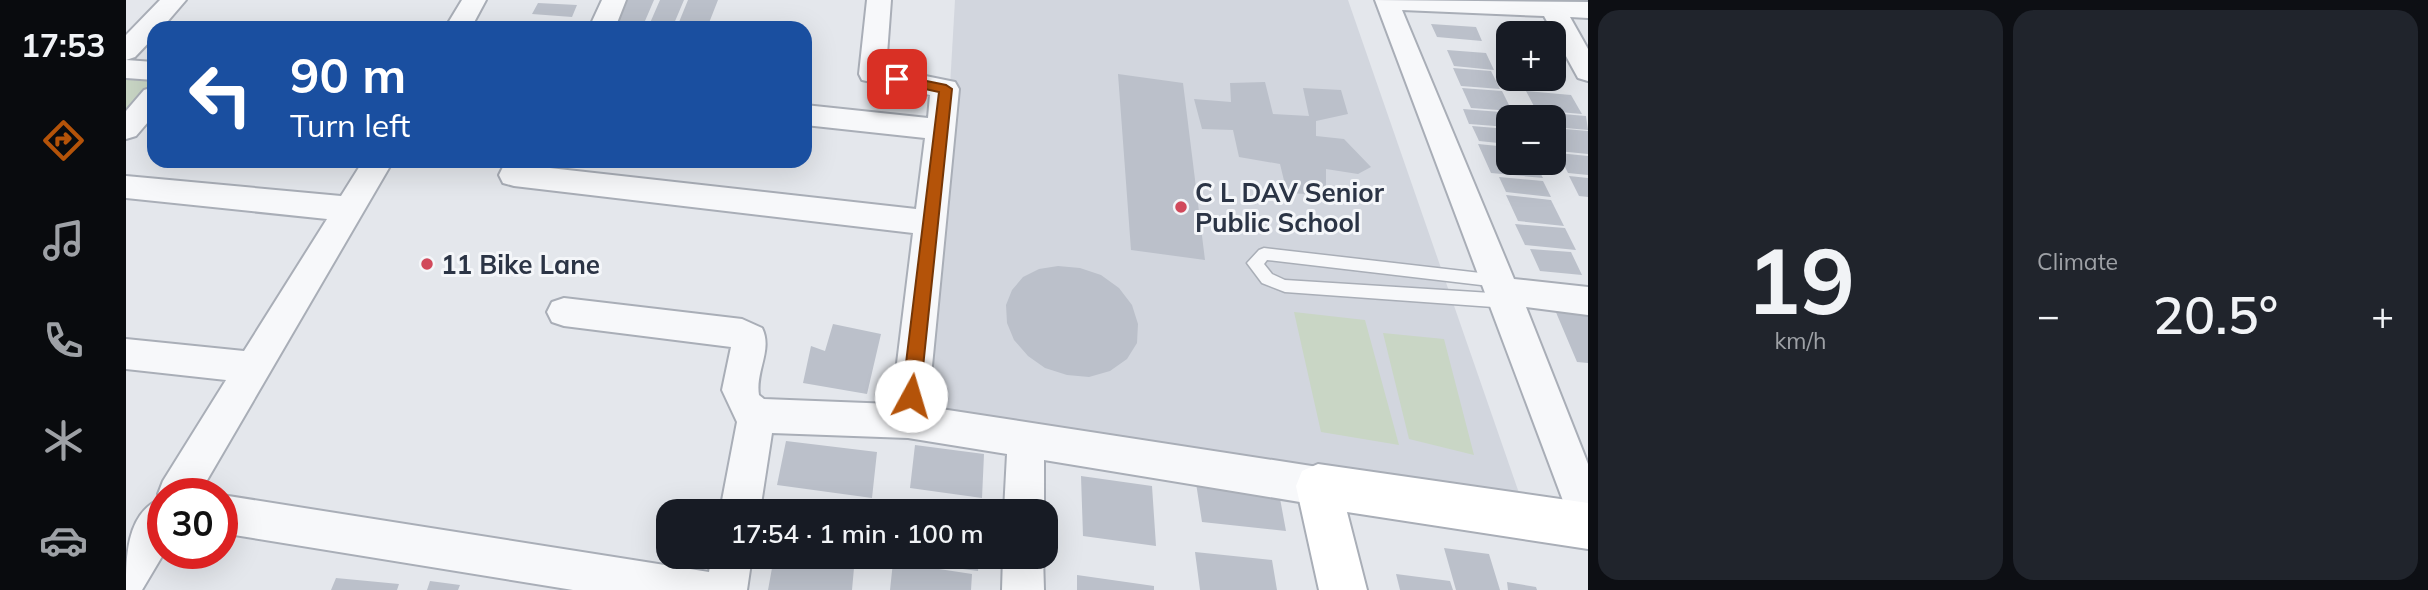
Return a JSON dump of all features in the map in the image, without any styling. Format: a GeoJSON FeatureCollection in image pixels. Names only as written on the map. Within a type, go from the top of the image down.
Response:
{"type":"FeatureCollection","features":[{"type":"Feature","properties":{"kind":"street"},"geometry":{"type":"LineString","coordinates":[[154,21],[174,0]]}},
{"type":"Feature","properties":{"kind":"street"},"geometry":{"type":"LineString","coordinates":[[462,21],[474,0]]}},
{"type":"Feature","properties":{"kind":"street"},"geometry":{"type":"LineString","coordinates":[[605,21],[614,0]]}},
{"type":"Feature","properties":{"kind":"street"},"geometry":{"type":"LineString","coordinates":[[863,121],[872,74],[879,0]]}},
{"type":"Feature","properties":{"kind":"street"},"geometry":{"type":"LineString","coordinates":[[1588,10],[1386,2],[1503,291],[1588,514]]}},
{"type":"Feature","properties":{"kind":"street"},"geometry":{"type":"LineString","coordinates":[[1552,8],[1588,72]]}},
{"type":"Feature","properties":{"kind":"street"},"geometry":{"type":"LineString","coordinates":[[126,51],[147,29]]}},
{"type":"Feature","properties":{"kind":"street"},"geometry":{"type":"LineString","coordinates":[[126,69],[147,70]]}},
{"type":"Feature","properties":{"kind":"street"},"geometry":{"type":"LineString","coordinates":[[872,74],[944,86],[908,421]]}},
{"type":"Feature","properties":{"kind":"street"},"geometry":{"type":"LineString","coordinates":[[126,129],[147,105]]}},
{"type":"Feature","properties":{"kind":"street"},"geometry":{"type":"LineString","coordinates":[[812,116],[941,129]]}},
{"type":"Feature","properties":{"kind":"street"},"geometry":{"type":"LineString","coordinates":[[187,478],[374,168]]}},
{"type":"Feature","properties":{"kind":"street"},"geometry":{"type":"LineString","coordinates":[[514,175],[930,223]]}},
{"type":"Feature","properties":{"kind":"street"},"geometry":{"type":"LineString","coordinates":[[126,187],[348,209]]}},
{"type":"Feature","properties":{"kind":"street"},"geometry":{"type":"LineString","coordinates":[[1503,291],[1588,301]]}},
{"type":"Feature","properties":{"kind":"street"},"geometry":{"type":"LineString","coordinates":[[564,312],[742,334],[750,338],[738,396],[744,408],[756,416],[908,421],[1588,526]]}},
{"type":"Feature","properties":{"kind":"street"},"geometry":{"type":"LineString","coordinates":[[126,354],[253,367]]}},
{"type":"Feature","properties":{"kind":"street"},"geometry":{"type":"LineString","coordinates":[[742,499],[756,416]]}},
{"type":"Feature","properties":{"kind":"street"},"geometry":{"type":"LineString","coordinates":[[1024,499],[1026,441]]}},
{"type":"Feature","properties":{"kind":"street"},"geometry":{"type":"LineString","coordinates":[[1318,486],[1343,590]]}},
{"type":"Feature","properties":{"kind":"street"},"geometry":{"type":"LineString","coordinates":[[238,517],[702,590]]}},
{"type":"Feature","properties":{"kind":"street"},"geometry":{"type":"LineString","coordinates":[[126,577],[147,542]]}},
{"type":"Feature","properties":{"kind":"street"},"geometry":{"type":"LineString","coordinates":[[726,590],[730,569]]}},
{"type":"Feature","properties":{"kind":"street"},"geometry":{"type":"LineString","coordinates":[[1023,569],[1023,590]]}},
{"type":"Feature","properties":{"kind":"lane"},"geometry":{"type":"LineString","coordinates":[[1264,254],[1447,272],[1503,291],[1460,296],[1285,286],[1272,284],[1263,277],[1255,263],[1264,254]]}},
{"type":"Feature","properties":{"kind":"shaded area","name":"C L DAV Senior Public School"},"geometry":{"type":"Polygon","coordinates":[[[955,0],[1348,0],[1519,493],[931,414],[955,0]]]}},
{"type":"Feature","properties":{"kind":"green space"},"geometry":{"type":"Polygon","coordinates":[[[126,78],[147,80],[147,92],[126,116],[126,78]]]}},
{"type":"Feature","properties":{"kind":"green space"},"geometry":{"type":"Polygon","coordinates":[[[1294,312],[1365,320],[1399,445],[1321,432],[1294,312]]]}},
{"type":"Feature","properties":{"kind":"green space"},"geometry":{"type":"Polygon","coordinates":[[[1383,333],[1444,339],[1474,455],[1409,439],[1383,333]]]}},
{"type":"Feature","properties":{"kind":"building"},"geometry":{"type":"Polygon","coordinates":[[[626,0],[654,0],[645,21],[616,21],[626,0]]]}},
{"type":"Feature","properties":{"kind":"building"},"geometry":{"type":"Polygon","coordinates":[[[660,0],[684,0],[675,21],[651,21],[660,0]]]}},
{"type":"Feature","properties":{"kind":"building"},"geometry":{"type":"Polygon","coordinates":[[[688,0],[718,0],[710,21],[679,21],[688,0]]]}},
{"type":"Feature","properties":{"kind":"building"},"geometry":{"type":"Polygon","coordinates":[[[538,3],[577,5],[572,17],[532,14],[538,3]]]}},
{"type":"Feature","properties":{"kind":"building"},"geometry":{"type":"Polygon","coordinates":[[[1431,24],[1476,27],[1482,41],[1437,37],[1431,24]]]}},
{"type":"Feature","properties":{"kind":"building"},"geometry":{"type":"Polygon","coordinates":[[[1447,50],[1486,53],[1494,70],[1454,66],[1447,50]]]}},
{"type":"Feature","properties":{"kind":"building"},"geometry":{"type":"Polygon","coordinates":[[[1453,68],[1491,71],[1496,81],[1496,89],[1461,86],[1453,68]]]}},
{"type":"Feature","properties":{"kind":"building"},"geometry":{"type":"Polygon","coordinates":[[[1118,74],[1183,83],[1205,260],[1131,250],[1118,74]]]}},
{"type":"Feature","properties":{"kind":"building"},"geometry":{"type":"Polygon","coordinates":[[[1265,82],[1273,114],[1309,116],[1303,88],[1341,90],[1348,114],[1316,121],[1316,136],[1344,139],[1371,167],[1358,174],[1326,169],[1326,195],[1287,193],[1280,164],[1239,157],[1233,130],[1202,129],[1194,99],[1231,102],[1230,83],[1265,82]]]}},
{"type":"Feature","properties":{"kind":"building"},"geometry":{"type":"Polygon","coordinates":[[[1462,88],[1502,91],[1509,105],[1496,105],[1496,110],[1471,108],[1462,88]]]}},
{"type":"Feature","properties":{"kind":"building"},"geometry":{"type":"Polygon","coordinates":[[[1526,91],[1571,95],[1582,114],[1566,113],[1566,105],[1533,105],[1526,91]]]}},
{"type":"Feature","properties":{"kind":"building"},"geometry":{"type":"Polygon","coordinates":[[[1463,109],[1496,112],[1496,126],[1469,124],[1463,109]]]}},
{"type":"Feature","properties":{"kind":"building"},"geometry":{"type":"Polygon","coordinates":[[[1566,114],[1586,116],[1588,130],[1566,128],[1566,114]]]}},
{"type":"Feature","properties":{"kind":"building"},"geometry":{"type":"Polygon","coordinates":[[[1472,126],[1496,128],[1496,143],[1479,141],[1472,126]]]}},
{"type":"Feature","properties":{"kind":"building"},"geometry":{"type":"Polygon","coordinates":[[[1566,129],[1588,131],[1588,154],[1566,152],[1566,129]]]}},
{"type":"Feature","properties":{"kind":"building"},"geometry":{"type":"Polygon","coordinates":[[[1478,144],[1496,146],[1496,173],[1491,173],[1478,144]]]}},
{"type":"Feature","properties":{"kind":"building"},"geometry":{"type":"Polygon","coordinates":[[[1566,154],[1588,156],[1588,175],[1568,173],[1566,154]]]}},
{"type":"Feature","properties":{"kind":"building"},"geometry":{"type":"Polygon","coordinates":[[[1512,175],[1541,175],[1543,178],[1512,175]]]}},
{"type":"Feature","properties":{"kind":"building"},"geometry":{"type":"Polygon","coordinates":[[[1569,176],[1588,178],[1588,197],[1579,196],[1569,176]]]}},
{"type":"Feature","properties":{"kind":"building"},"geometry":{"type":"Polygon","coordinates":[[[1499,177],[1543,181],[1551,197],[1506,192],[1499,177]]]}},
{"type":"Feature","properties":{"kind":"building"},"geometry":{"type":"Polygon","coordinates":[[[1506,195],[1551,200],[1564,226],[1518,221],[1506,195]]]}},
{"type":"Feature","properties":{"kind":"building"},"geometry":{"type":"Polygon","coordinates":[[[1515,224],[1565,228],[1576,250],[1525,245],[1515,224]]]}},
{"type":"Feature","properties":{"kind":"building"},"geometry":{"type":"Polygon","coordinates":[[[1530,249],[1571,252],[1582,275],[1540,271],[1530,249]]]}},
{"type":"Feature","properties":{"kind":"building"},"geometry":{"type":"Polygon","coordinates":[[[1058,266],[1080,268],[1101,275],[1119,288],[1132,305],[1138,324],[1137,343],[1127,359],[1110,371],[1089,377],[1067,375],[1045,368],[1028,356],[1014,340],[1007,323],[1006,305],[1012,290],[1023,277],[1039,269],[1058,266]]]}},
{"type":"Feature","properties":{"kind":"building"},"geometry":{"type":"Polygon","coordinates":[[[1555,310],[1588,314],[1588,363],[1577,362],[1555,310]]]}},
{"type":"Feature","properties":{"kind":"building"},"geometry":{"type":"Polygon","coordinates":[[[833,324],[881,334],[867,394],[803,383],[811,346],[825,351],[833,324]]]}},
{"type":"Feature","properties":{"kind":"building"},"geometry":{"type":"Polygon","coordinates":[[[786,441],[877,452],[872,498],[777,485],[786,441]]]}},
{"type":"Feature","properties":{"kind":"building"},"geometry":{"type":"Polygon","coordinates":[[[915,445],[984,454],[982,498],[910,488],[915,445]]]}},
{"type":"Feature","properties":{"kind":"building"},"geometry":{"type":"Polygon","coordinates":[[[1081,476],[1152,486],[1156,546],[1083,536],[1081,476]]]}},
{"type":"Feature","properties":{"kind":"building"},"geometry":{"type":"Polygon","coordinates":[[[1196,483],[1279,493],[1286,531],[1202,522],[1196,483]]]}},
{"type":"Feature","properties":{"kind":"building"},"geometry":{"type":"Polygon","coordinates":[[[1444,548],[1489,554],[1500,590],[1456,590],[1444,548]]]}},
{"type":"Feature","properties":{"kind":"building"},"geometry":{"type":"Polygon","coordinates":[[[1195,552],[1272,560],[1277,590],[1200,590],[1195,552]]]}},
{"type":"Feature","properties":{"kind":"building"},"geometry":{"type":"Polygon","coordinates":[[[772,569],[854,569],[852,590],[768,590],[772,569]]]}},
{"type":"Feature","properties":{"kind":"building"},"geometry":{"type":"Polygon","coordinates":[[[892,569],[939,569],[972,574],[971,590],[890,590],[892,569]]]}},
{"type":"Feature","properties":{"kind":"building"},"geometry":{"type":"Polygon","coordinates":[[[1396,574],[1450,581],[1453,590],[1400,590],[1396,574]]]}},
{"type":"Feature","properties":{"kind":"building"},"geometry":{"type":"Polygon","coordinates":[[[1077,575],[1154,586],[1154,590],[1077,590],[1077,575]]]}},
{"type":"Feature","properties":{"kind":"building"},"geometry":{"type":"Polygon","coordinates":[[[336,578],[399,584],[397,590],[331,590],[336,578]]]}},
{"type":"Feature","properties":{"kind":"building"},"geometry":{"type":"Polygon","coordinates":[[[430,581],[460,585],[458,590],[427,590],[430,581]]]}},
{"type":"Feature","properties":{"kind":"building"},"geometry":{"type":"Polygon","coordinates":[[[1507,582],[1536,587],[1537,590],[1508,590],[1507,582]]]}},
{"type":"Feature","properties":{"kind":"place","name":"C L DAV Senior Public School"},"geometry":{"type":"Point","coordinates":[1181,207]}},
{"type":"Feature","properties":{"kind":"place","name":"11 Bike Lane"},"geometry":{"type":"Point","coordinates":[427,264]}},
{"type":"Feature","properties":{"kind":"route"},"geometry":{"type":"LineString","coordinates":[[897,79],[944,86],[946,89],[911,396]]}}]}
